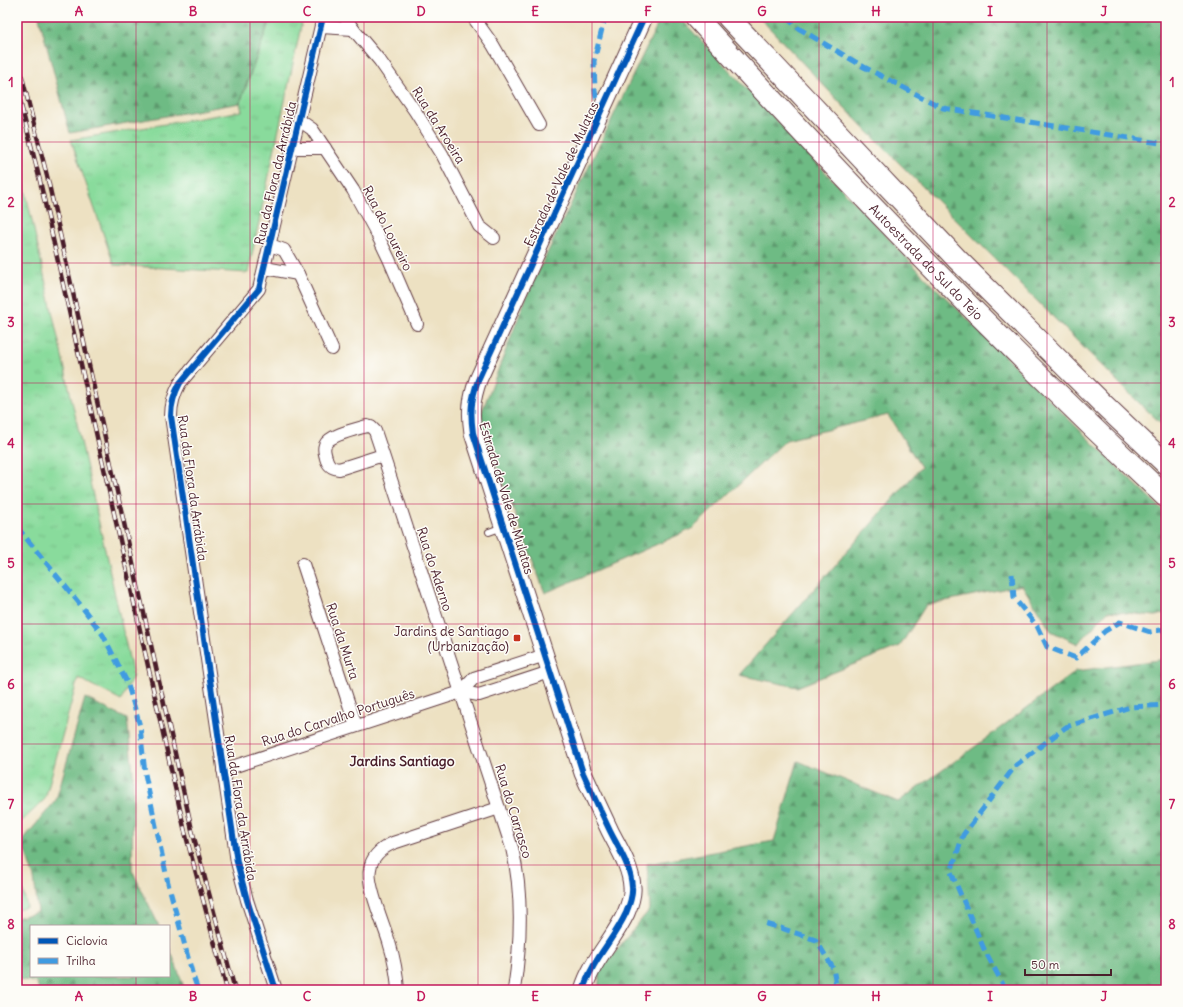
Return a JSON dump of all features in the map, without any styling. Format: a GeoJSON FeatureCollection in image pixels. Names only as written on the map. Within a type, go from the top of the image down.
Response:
{"type":"FeatureCollection","features":[{"type":"Feature","properties":{"kind":"highway","name":"Autoestrada do Sul do Tejo"},"geometry":{"type":"LineString","coordinates":[[696,17],[803,133],[924,259],[1049,385],[1166,497]]}},
{"type":"Feature","properties":{"kind":"highway","name":"Autoestrada do Sul do Tejo"},"geometry":{"type":"LineString","coordinates":[[728,17],[957,258],[1103,404],[1166,464]]}},
{"type":"Feature","properties":{"kind":"street","name":"Rua da Aroeira"},"geometry":{"type":"LineString","coordinates":[[345,17],[353,29],[380,61],[415,111],[442,154],[479,226],[494,238]]}},
{"type":"Feature","properties":{"kind":"street"},"geometry":{"type":"LineString","coordinates":[[473,17],[493,45],[539,125]]}},
{"type":"Feature","properties":{"kind":"street","name":"Estrada de Vale de Mulatas"},"geometry":{"type":"LineString","coordinates":[[583,990],[594,963],[626,914],[631,901],[631,876],[583,773],[545,655],[496,530],[470,418],[471,404],[478,380],[644,17]]}},
{"type":"Feature","properties":{"kind":"street"},"geometry":{"type":"LineString","coordinates":[[322,22],[353,29]]}},
{"type":"Feature","properties":{"kind":"street","name":"Rua da Flora da Arrábida"},"geometry":{"type":"LineString","coordinates":[[276,990],[241,881],[237,862],[171,409],[174,396],[180,383],[259,289],[322,22]]}},
{"type":"Feature","properties":{"kind":"street","name":"Rua do Loureiro"},"geometry":{"type":"LineString","coordinates":[[299,120],[312,129],[353,190],[389,259],[417,324]]}},
{"type":"Feature","properties":{"kind":"street"},"geometry":{"type":"LineString","coordinates":[[293,148],[325,148]]}},
{"type":"Feature","properties":{"kind":"street"},"geometry":{"type":"LineString","coordinates":[[270,245],[284,250],[298,274],[332,349]]}},
{"type":"Feature","properties":{"kind":"street"},"geometry":{"type":"LineString","coordinates":[[265,268],[298,274]]}},
{"type":"Feature","properties":{"kind":"street","name":"Rua do Aderno"},"geometry":{"type":"LineString","coordinates":[[383,455],[339,469],[332,468],[328,463],[324,450],[326,444],[331,438],[369,426],[375,431],[383,455],[461,692]]}},
{"type":"Feature","properties":{"kind":"street","name":"Rua da Murta"},"geometry":{"type":"LineString","coordinates":[[303,564],[356,726]]}},
{"type":"Feature","properties":{"kind":"street","name":"Rua do Carvalho Português"},"geometry":{"type":"LineString","coordinates":[[461,692],[474,678],[545,655]]}},
{"type":"Feature","properties":{"kind":"street"},"geometry":{"type":"LineString","coordinates":[[523,662],[528,679]]}},
{"type":"Feature","properties":{"kind":"street","name":"Rua do Carvalho Português"},"geometry":{"type":"LineString","coordinates":[[223,770],[461,692],[479,695],[550,672]]}},
{"type":"Feature","properties":{"kind":"street","name":"Rua do Carrasco"},"geometry":{"type":"LineString","coordinates":[[461,692],[512,848],[517,868],[520,908],[514,990]]}},
{"type":"Feature","properties":{"kind":"street"},"geometry":{"type":"LineString","coordinates":[[398,990],[393,954],[370,885],[369,869],[372,861],[377,853],[384,847],[499,808]]}},
{"type":"Feature","properties":{"kind":"green space"},"geometry":{"type":"Polygon","coordinates":[[[39,17],[271,17],[240,103],[70,133],[39,17]]]}},
{"type":"Feature","properties":{"kind":"green space"},"geometry":{"type":"Polygon","coordinates":[[[271,17],[303,17],[248,273],[114,265],[71,140],[242,111],[240,103],[271,17]]]}},
{"type":"Feature","properties":{"kind":"green space"},"geometry":{"type":"Polygon","coordinates":[[[661,17],[679,17],[919,271],[1114,464],[1166,513],[1166,613],[1155,616],[1108,611],[1078,644],[1051,631],[1022,585],[926,605],[900,646],[797,687],[739,675],[921,467],[888,415],[786,440],[692,529],[545,593],[479,419],[528,293],[661,17]]]}},
{"type":"Feature","properties":{"kind":"green space"},"geometry":{"type":"Polygon","coordinates":[[[759,17],[1166,17],[1166,428],[1135,399],[865,129],[759,17]]]}},
{"type":"Feature","properties":{"kind":"green space"},"geometry":{"type":"Polygon","coordinates":[[[17,153],[133,676],[121,700],[78,678],[45,799],[17,826],[17,153]]]}},
{"type":"Feature","properties":{"kind":"green space"},"geometry":{"type":"Polygon","coordinates":[[[1166,659],[1166,751],[1164,784],[1166,785],[1166,990],[1015,990],[1011,984],[991,990],[598,990],[600,970],[650,909],[647,864],[774,841],[798,761],[898,802],[1076,671],[1166,659]]]}},
{"type":"Feature","properties":{"kind":"green space"},"geometry":{"type":"Polygon","coordinates":[[[85,698],[127,719],[133,772],[132,870],[159,925],[30,925],[30,977],[170,977],[170,950],[185,990],[39,990],[36,982],[17,979],[17,918],[38,912],[34,878],[22,841],[56,800],[85,698]]]}},
{"type":"Feature","properties":{"kind":"green space"},"geometry":{"type":"Polygon","coordinates":[[[17,867],[27,907],[17,910],[17,867]]]}},
{"type":"Feature","properties":{"kind":"railway"},"geometry":{"type":"LineString","coordinates":[[17,57],[48,180],[192,830],[235,990]]}},
{"type":"Feature","properties":{"kind":"railway"},"geometry":{"type":"LineString","coordinates":[[17,89],[40,181],[185,832],[227,990]]}},
{"type":"Feature","properties":{"kind":"marked path"},"geometry":{"type":"LineString","coordinates":[[599,113],[595,91],[594,61],[605,17]]}},
{"type":"Feature","properties":{"kind":"marked path"},"geometry":{"type":"LineString","coordinates":[[786,17],[798,28],[864,67],[943,108],[1166,144]]}},
{"type":"Feature","properties":{"kind":"marked path"},"geometry":{"type":"LineString","coordinates":[[17,527],[103,635],[127,682],[140,726],[145,774],[168,883],[198,990]]}},
{"type":"Feature","properties":{"kind":"marked path"},"geometry":{"type":"LineString","coordinates":[[1012,574],[1014,598],[1037,626],[1047,647],[1076,658],[1105,631],[1120,622],[1150,632],[1166,629]]}},
{"type":"Feature","properties":{"kind":"marked path"},"geometry":{"type":"LineString","coordinates":[[1006,990],[984,949],[951,872],[963,835],[1016,765],[1066,727],[1130,707],[1166,705]]}},
{"type":"Feature","properties":{"kind":"marked path"},"geometry":{"type":"LineString","coordinates":[[766,924],[816,940],[833,968],[837,990]]}},
{"type":"Feature","properties":{"kind":"cycle path"},"geometry":{"type":"LineString","coordinates":[[276,990],[247,900],[237,862],[171,412],[173,399],[180,383],[259,289],[323,17]]}},
{"type":"Feature","properties":{"kind":"cycle path"},"geometry":{"type":"LineString","coordinates":[[583,990],[597,960],[626,913],[632,894],[631,880],[624,858],[583,773],[473,433],[472,406],[478,380],[644,17]]}},
{"type":"Feature","properties":{"kind":"place","name":"Jardins de Santiago (Urbanização)"},"geometry":{"type":"Point","coordinates":[517,638]}},
{"type":"Feature","properties":{"kind":"district","name":"Jardins Santiago"},"geometry":{"type":"Point","coordinates":[402,761]}}]}
